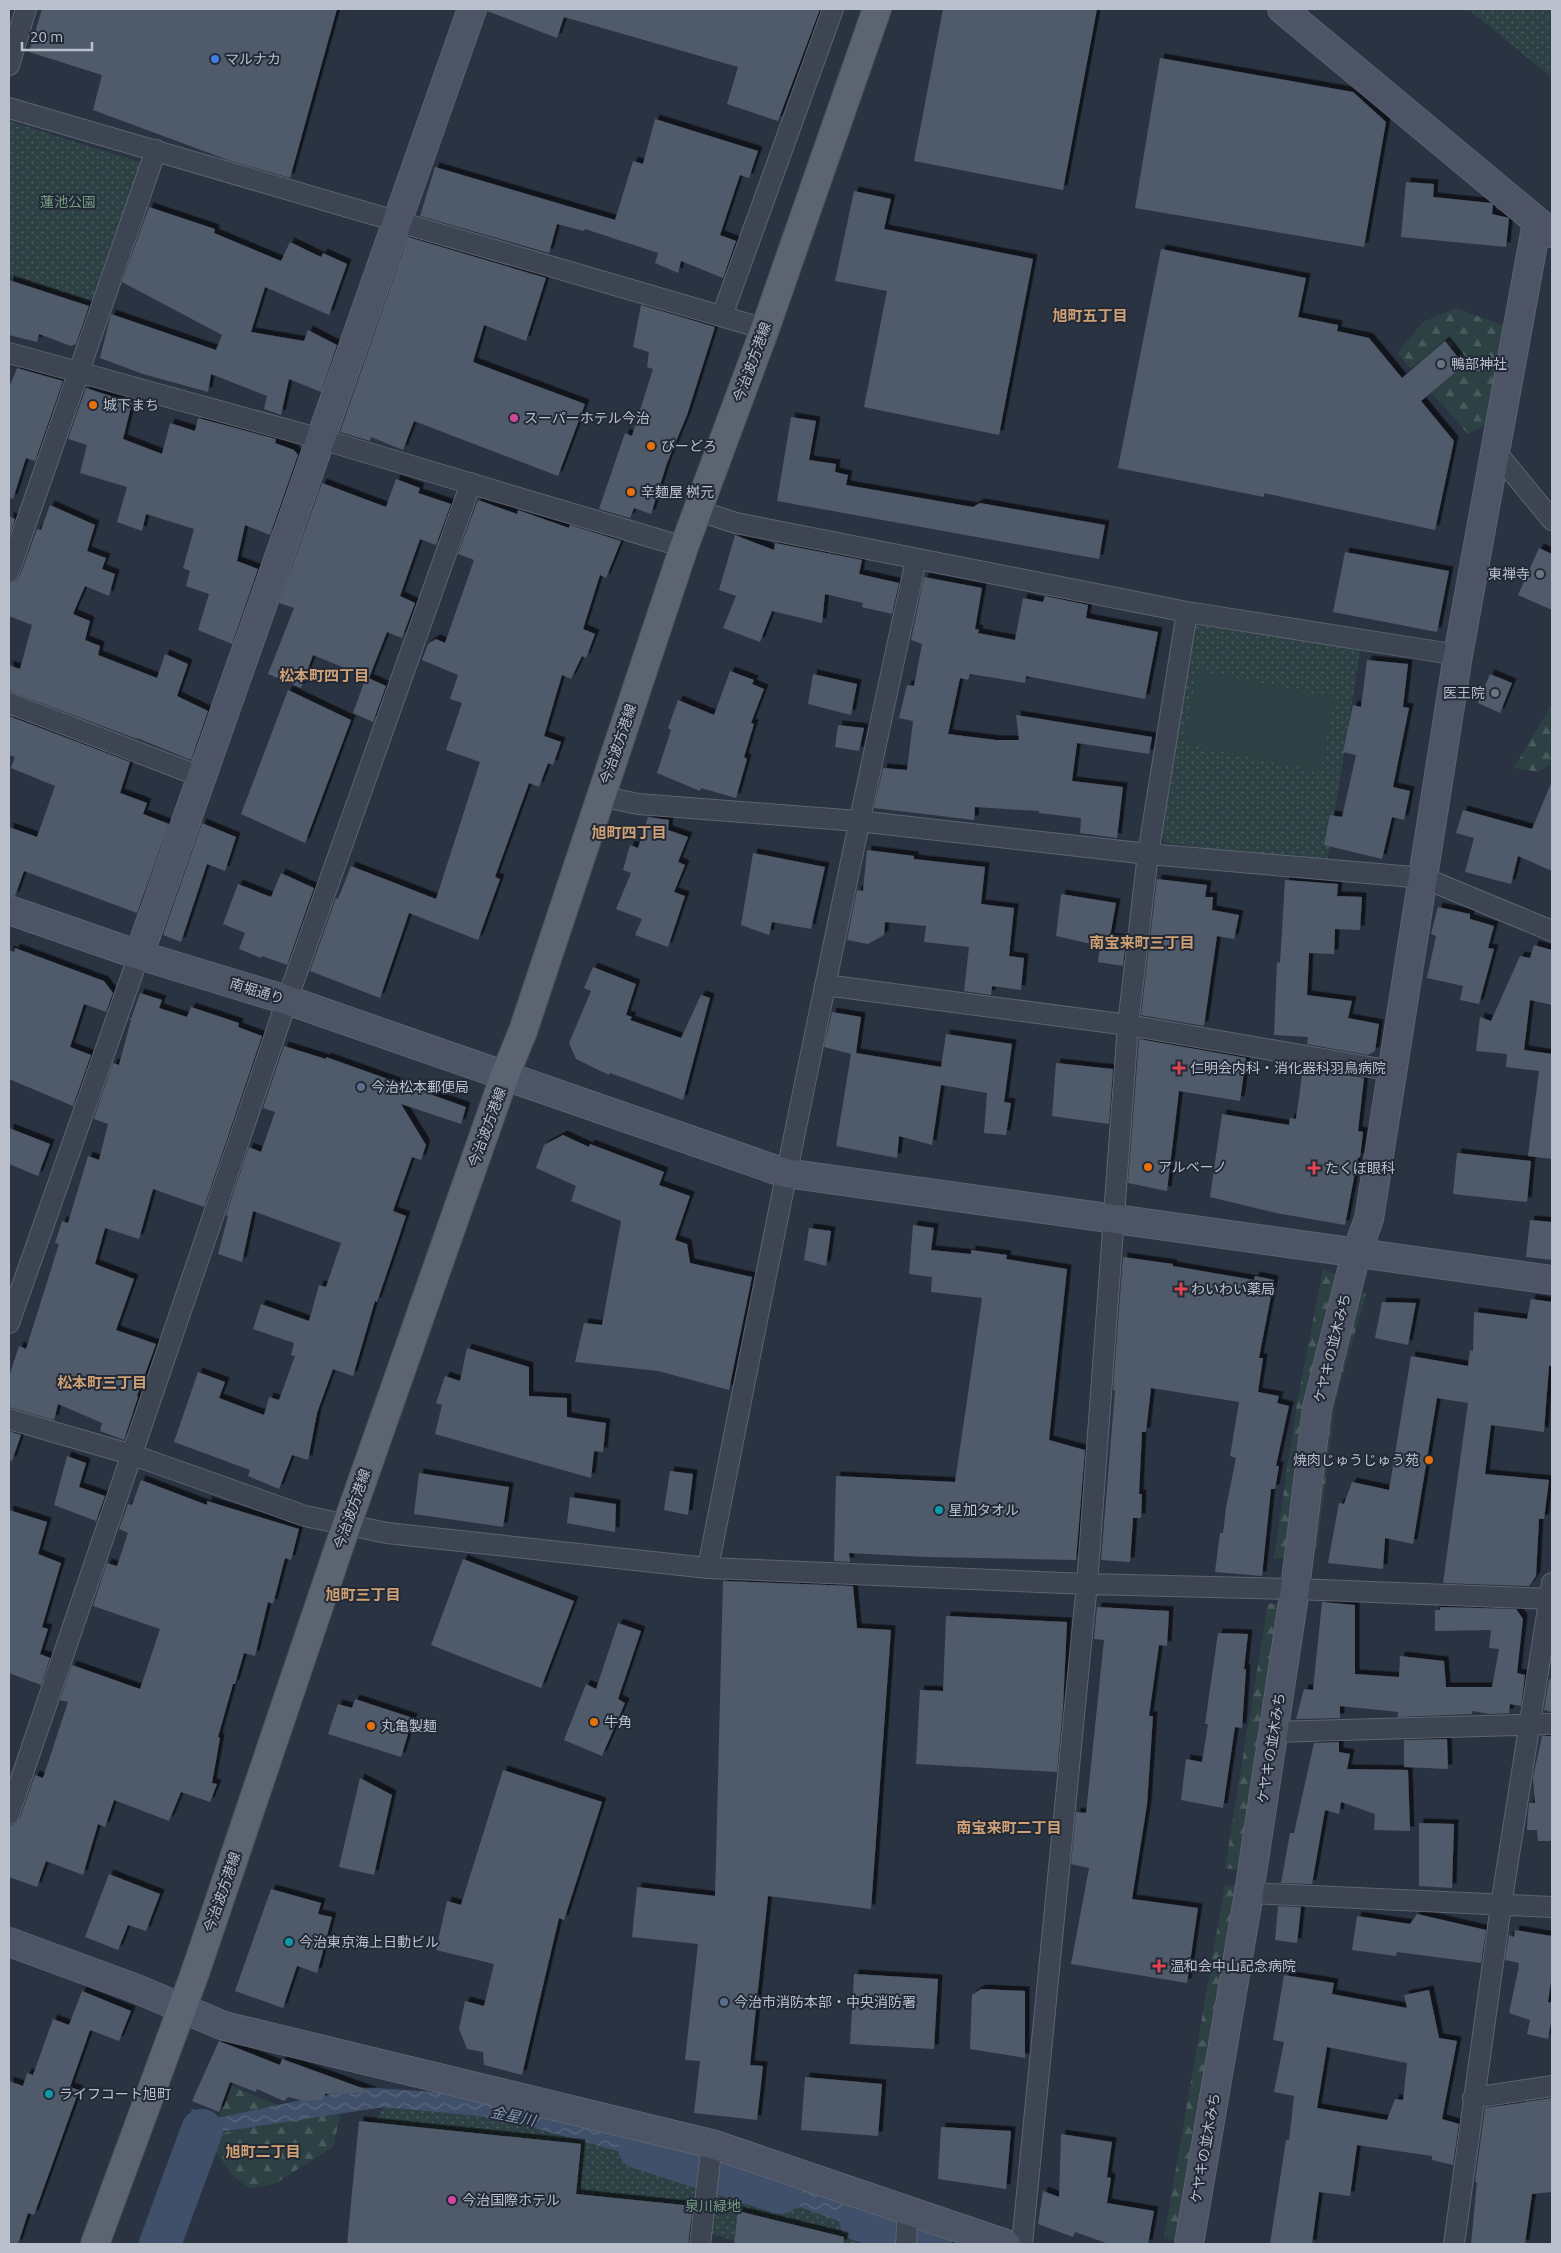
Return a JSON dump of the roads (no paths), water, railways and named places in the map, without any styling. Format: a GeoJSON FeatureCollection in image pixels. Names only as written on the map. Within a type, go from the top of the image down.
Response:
{"type":"FeatureCollection","features":[{"type":"Feature","properties":{"kind":"main road","name":"今治波方港線"},"geometry":{"type":"LineString","coordinates":[[95,2244],[182,2009],[347,1526],[505,1075],[523,1031],[684,547],[699,511],[710,475],[765,329],[877,9]]}},
{"type":"Feature","properties":{"kind":"street"},"geometry":{"type":"LineString","coordinates":[[9,65],[26,9]]}},
{"type":"Feature","properties":{"kind":"street"},"geometry":{"type":"LineString","coordinates":[[9,1323],[472,9]]}},
{"type":"Feature","properties":{"kind":"street"},"geometry":{"type":"LineString","coordinates":[[722,316],[833,9]]}},
{"type":"Feature","properties":{"kind":"street"},"geometry":{"type":"LineString","coordinates":[[1282,9],[1545,228]]}},
{"type":"Feature","properties":{"kind":"street"},"geometry":{"type":"LineString","coordinates":[[9,108],[765,329]]}},
{"type":"Feature","properties":{"kind":"street"},"geometry":{"type":"LineString","coordinates":[[9,572],[156,150]]}},
{"type":"Feature","properties":{"kind":"street","name":"ケヤキの並木みち"},"geometry":{"type":"LineString","coordinates":[[1189,2244],[1249,1893],[1295,1589],[1317,1408],[1356,1254],[1370,1219],[1458,655],[1496,452],[1545,228]]}},
{"type":"Feature","properties":{"kind":"street"},"geometry":{"type":"LineString","coordinates":[[9,353],[322,438],[684,547]]}},
{"type":"Feature","properties":{"kind":"street"},"geometry":{"type":"LineString","coordinates":[[1496,452],[1550,511]]}},
{"type":"Feature","properties":{"kind":"street"},"geometry":{"type":"LineString","coordinates":[[9,1814],[288,1000],[471,483]]}},
{"type":"Feature","properties":{"kind":"street"},"geometry":{"type":"LineString","coordinates":[[699,511],[736,524],[1187,612],[1458,655]]}},
{"type":"Feature","properties":{"kind":"street"},"geometry":{"type":"LineString","coordinates":[[708,1568],[785,1173],[858,821],[916,560]]}},
{"type":"Feature","properties":{"kind":"street"},"geometry":{"type":"LineString","coordinates":[[1022,2244],[1087,1584],[1128,1026],[1148,854],[1187,612]]}},
{"type":"Feature","properties":{"kind":"street"},"geometry":{"type":"LineString","coordinates":[[9,703],[202,777]]}},
{"type":"Feature","properties":{"kind":"street"},"geometry":{"type":"LineString","coordinates":[[600,796],[638,804],[858,821],[1148,854],[1424,878],[1552,931]]}},
{"type":"Feature","properties":{"kind":"street","name":"南堀通り"},"geometry":{"type":"LineString","coordinates":[[9,910],[139,955],[288,1000],[785,1173],[1552,1280]]}},
{"type":"Feature","properties":{"kind":"street"},"geometry":{"type":"LineString","coordinates":[[825,985],[1128,1026],[1392,1071]]}},
{"type":"Feature","properties":{"kind":"street"},"geometry":{"type":"LineString","coordinates":[[9,1419],[133,1455],[305,1516],[387,1533],[708,1568],[1087,1584],[1552,1594],[1528,1726],[1501,1905],[1454,2244]]}},
{"type":"Feature","properties":{"kind":"street"},"geometry":{"type":"LineString","coordinates":[[1273,1732],[1552,1724]]}},
{"type":"Feature","properties":{"kind":"street"},"geometry":{"type":"LineString","coordinates":[[1249,1893],[1552,1907]]}},
{"type":"Feature","properties":{"kind":"street"},"geometry":{"type":"LineString","coordinates":[[9,1942],[137,1988],[224,2026],[712,2144],[1006,2244]]}},
{"type":"Feature","properties":{"kind":"street"},"geometry":{"type":"LineString","coordinates":[[1473,2098],[1552,2086]]}},
{"type":"Feature","properties":{"kind":"street"},"geometry":{"type":"LineString","coordinates":[[700,2244],[712,2144]]}},
{"type":"Feature","properties":{"kind":"street"},"geometry":{"type":"LineString","coordinates":[[906,2244],[908,2211]]}},
{"type":"Feature","properties":{"kind":"water"},"geometry":{"type":"Polygon","coordinates":[[[361,2087],[464,2094],[695,2153],[694,2172],[498,2118],[384,2107],[206,2134],[203,2136],[187,2185],[176,2181],[189,2142],[184,2134],[192,2109],[214,2116],[214,2119],[361,2087]]]}},
{"type":"Feature","properties":{"kind":"water"},"geometry":{"type":"Polygon","coordinates":[[[727,2163],[896,2222],[899,2242],[725,2181],[727,2163]]]}},
{"type":"Feature","properties":{"kind":"waterway","name":"金星川"},"geometry":{"type":"LineString","coordinates":[[160,2244],[202,2130]]}},
{"type":"Feature","properties":{"kind":"waterway","name":"金星川"},"geometry":{"type":"LineString","coordinates":[[639,2148],[781,2193]]}},
{"type":"Feature","properties":{"kind":"waterway","name":"金星川"},"geometry":{"type":"LineString","coordinates":[[860,2220],[931,2244]]}},
{"type":"Feature","properties":{"kind":"place","name":"マルナカ"},"geometry":{"type":"Point","coordinates":[215,59]}},
{"type":"Feature","properties":{"kind":"place","name":"鴨部神社"},"geometry":{"type":"Point","coordinates":[1441,364]}},
{"type":"Feature","properties":{"kind":"place","name":"城下まち"},"geometry":{"type":"Point","coordinates":[93,405]}},
{"type":"Feature","properties":{"kind":"place","name":"スーパーホテル今治"},"geometry":{"type":"Point","coordinates":[514,418]}},
{"type":"Feature","properties":{"kind":"place","name":"びーどろ"},"geometry":{"type":"Point","coordinates":[651,446]}},
{"type":"Feature","properties":{"kind":"place","name":"辛麺屋 桝元"},"geometry":{"type":"Point","coordinates":[631,492]}},
{"type":"Feature","properties":{"kind":"place","name":"東禅寺"},"geometry":{"type":"Point","coordinates":[1540,574]}},
{"type":"Feature","properties":{"kind":"place","name":"医王院"},"geometry":{"type":"Point","coordinates":[1495,693]}},
{"type":"Feature","properties":{"kind":"place","name":"仁明会内科・消化器科羽鳥病院"},"geometry":{"type":"Point","coordinates":[1179,1068]}},
{"type":"Feature","properties":{"kind":"place","name":"今治松本郵便局"},"geometry":{"type":"Point","coordinates":[361,1087]}},
{"type":"Feature","properties":{"kind":"place","name":"アルベーノ"},"geometry":{"type":"Point","coordinates":[1148,1167]}},
{"type":"Feature","properties":{"kind":"place","name":"たくぼ眼科"},"geometry":{"type":"Point","coordinates":[1314,1168]}},
{"type":"Feature","properties":{"kind":"place","name":"わいわい薬局"},"geometry":{"type":"Point","coordinates":[1181,1289]}},
{"type":"Feature","properties":{"kind":"place","name":"焼肉じゅうじゅう苑"},"geometry":{"type":"Point","coordinates":[1429,1460]}},
{"type":"Feature","properties":{"kind":"place","name":"星加タオル"},"geometry":{"type":"Point","coordinates":[939,1510]}},
{"type":"Feature","properties":{"kind":"place","name":"牛角"},"geometry":{"type":"Point","coordinates":[594,1722]}},
{"type":"Feature","properties":{"kind":"place","name":"丸亀製麺"},"geometry":{"type":"Point","coordinates":[371,1726]}},
{"type":"Feature","properties":{"kind":"place","name":"今治東京海上日動ビル"},"geometry":{"type":"Point","coordinates":[289,1942]}},
{"type":"Feature","properties":{"kind":"place","name":"温和会中山記念病院"},"geometry":{"type":"Point","coordinates":[1159,1966]}},
{"type":"Feature","properties":{"kind":"place","name":"今治市消防本部・中央消防署"},"geometry":{"type":"Point","coordinates":[724,2002]}},
{"type":"Feature","properties":{"kind":"place","name":"ライフコート旭町"},"geometry":{"type":"Point","coordinates":[49,2094]}},
{"type":"Feature","properties":{"kind":"place","name":"今治国際ホテル"},"geometry":{"type":"Point","coordinates":[452,2200]}},
{"type":"Feature","properties":{"kind":"district","name":"旭町五丁目"},"geometry":{"type":"Point","coordinates":[1090,315]}},
{"type":"Feature","properties":{"kind":"district","name":"松本町四丁目"},"geometry":{"type":"Point","coordinates":[324,675]}},
{"type":"Feature","properties":{"kind":"district","name":"旭町四丁目"},"geometry":{"type":"Point","coordinates":[629,832]}},
{"type":"Feature","properties":{"kind":"district","name":"南宝来町三丁目"},"geometry":{"type":"Point","coordinates":[1142,942]}},
{"type":"Feature","properties":{"kind":"district","name":"松本町三丁目"},"geometry":{"type":"Point","coordinates":[102,1382]}},
{"type":"Feature","properties":{"kind":"district","name":"旭町三丁目"},"geometry":{"type":"Point","coordinates":[363,1594]}},
{"type":"Feature","properties":{"kind":"district","name":"南宝来町二丁目"},"geometry":{"type":"Point","coordinates":[1009,1827]}},
{"type":"Feature","properties":{"kind":"district","name":"旭町二丁目"},"geometry":{"type":"Point","coordinates":[263,2151]}},
{"type":"Feature","properties":{"kind":"park label","name":"蓮池公園"},"geometry":{"type":"Point","coordinates":[68,202]}},
{"type":"Feature","properties":{"kind":"park label","name":"泉川緑地"},"geometry":{"type":"Point","coordinates":[713,2206]}}]}
